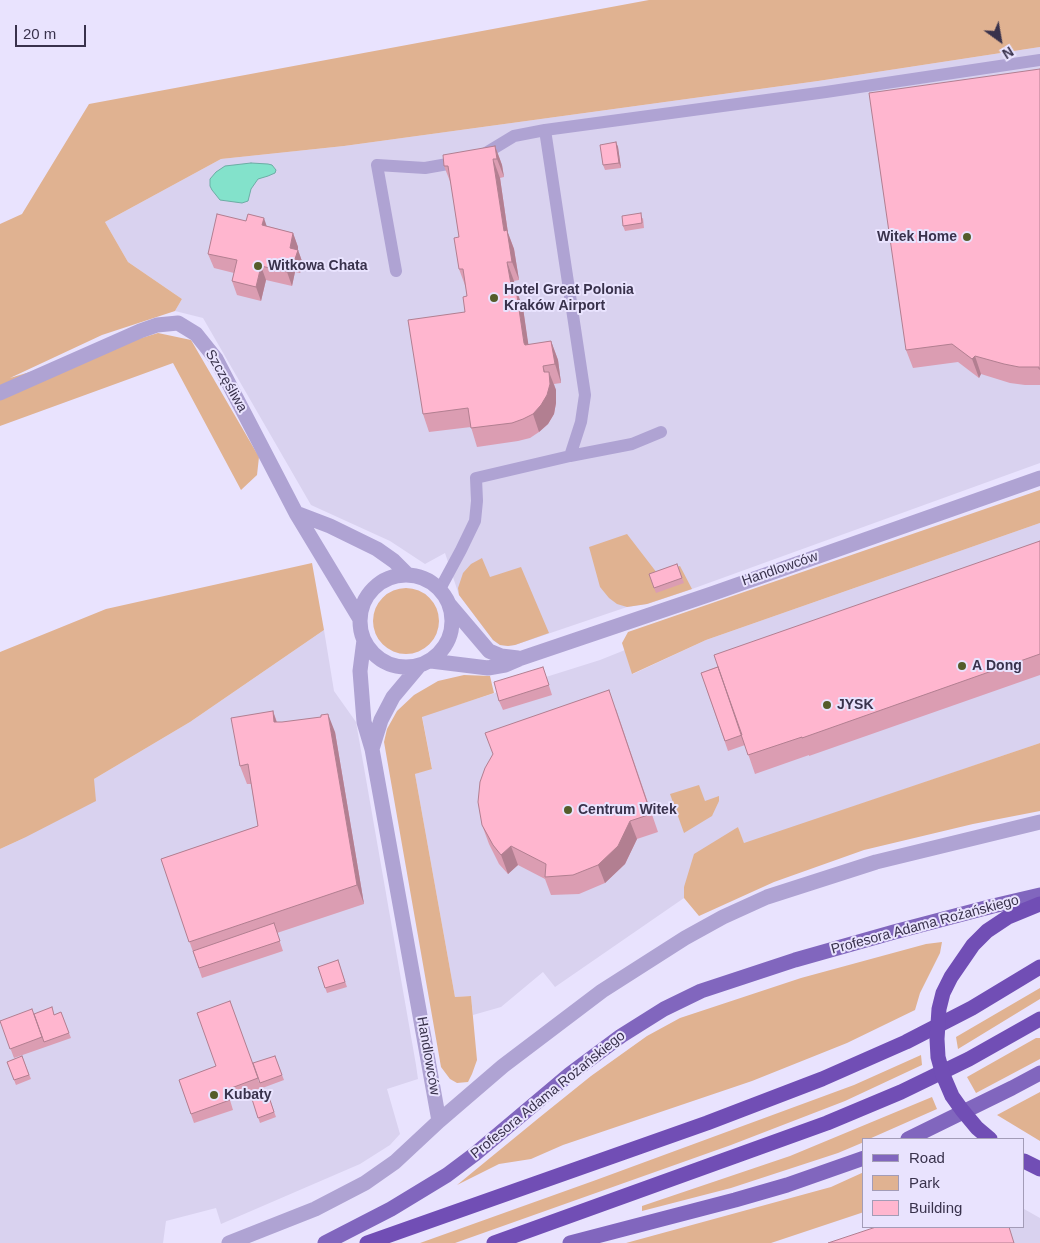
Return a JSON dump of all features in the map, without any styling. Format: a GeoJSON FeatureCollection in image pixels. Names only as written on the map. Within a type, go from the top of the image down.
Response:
{"type":"FeatureCollection","features":[{"type":"Feature","properties":{"kind":"highway"},"geometry":{"type":"LineString","coordinates":[[989,1138],[977,1128],[962,1110],[952,1096],[943,1075],[938,1057],[939,1009],[943,993],[951,977],[973,945],[987,931],[1008,917],[1040,904]]}},
{"type":"Feature","properties":{"kind":"highway"},"geometry":{"type":"LineString","coordinates":[[367,1243],[707,1123],[822,1079],[906,1042],[972,1008],[1040,967]]}},
{"type":"Feature","properties":{"kind":"highway"},"geometry":{"type":"LineString","coordinates":[[494,1243],[835,1120],[901,1092],[968,1059],[1040,1019]]}},
{"type":"Feature","properties":{"kind":"highway"},"geometry":{"type":"LineString","coordinates":[[1025,1161],[1040,1169]]}},
{"type":"Feature","properties":{"kind":"main road","name":"Profesora Adama Rożańskiego"},"geometry":{"type":"LineString","coordinates":[[325,1243],[392,1209],[447,1175],[475,1154],[570,1074],[621,1036],[664,1009],[701,991],[795,960],[885,934],[1040,895]]}},
{"type":"Feature","properties":{"kind":"main road"},"geometry":{"type":"LineString","coordinates":[[910,1138],[1040,1073]]}},
{"type":"Feature","properties":{"kind":"main road"},"geometry":{"type":"LineString","coordinates":[[570,1243],[787,1185],[862,1159]]}},
{"type":"Feature","properties":{"kind":"street","name":"Szczęśliwa"},"geometry":{"type":"LineString","coordinates":[[0,393],[140,331],[178,323],[196,334],[216,359],[296,513],[360,619]]}},
{"type":"Feature","properties":{"kind":"street","name":"Handlowców"},"geometry":{"type":"LineString","coordinates":[[372,749],[380,720],[393,697],[425,663],[488,668],[505,665],[520,658],[723,590],[1040,478]]}},
{"type":"Feature","properties":{"kind":"street"},"geometry":{"type":"LineString","coordinates":[[296,513],[330,526],[377,550],[394,561],[408,575]]}},
{"type":"Feature","properties":{"kind":"street"},"geometry":{"type":"LineString","coordinates":[[408,575],[420,577],[440,589],[449,603],[452,616],[452,629],[448,641],[441,652],[425,663],[403,667],[389,664],[377,657],[364,640],[360,619],[363,605],[370,593],[381,583],[394,577],[408,575]]}},
{"type":"Feature","properties":{"kind":"street","name":"Handlowców"},"geometry":{"type":"LineString","coordinates":[[449,603],[489,651],[501,656],[520,658]]}},
{"type":"Feature","properties":{"kind":"street","name":"Handlowców"},"geometry":{"type":"LineString","coordinates":[[364,640],[360,671],[364,722],[372,749],[439,1121]]}},
{"type":"Feature","properties":{"kind":"street"},"geometry":{"type":"LineString","coordinates":[[229,1243],[314,1208],[365,1183],[395,1162],[503,1066],[602,991],[685,938],[723,917],[767,897],[876,862],[1040,822]]}},
{"type":"Feature","properties":{"kind":"lane"},"geometry":{"type":"LineString","coordinates":[[396,271],[377,165],[425,168],[477,158],[514,136],[545,130],[1040,60]]}},
{"type":"Feature","properties":{"kind":"lane"},"geometry":{"type":"LineString","coordinates":[[545,130],[585,395],[580,422],[570,456]]}},
{"type":"Feature","properties":{"kind":"lane"},"geometry":{"type":"LineString","coordinates":[[440,589],[475,521],[477,501],[476,478],[632,444],[661,432]]}},
{"type":"Feature","properties":{"kind":"shaded area"},"geometry":{"type":"Polygon","coordinates":[[[1040,47],[1040,463],[692,589],[647,604],[627,607],[515,645],[500,645],[493,640],[459,595],[445,553],[425,564],[390,541],[311,505],[203,318],[175,311],[182,299],[128,262],[105,222],[221,159],[344,146],[818,81],[1040,47]]]}},
{"type":"Feature","properties":{"kind":"shaded area"},"geometry":{"type":"Polygon","coordinates":[[[251,163],[272,165],[276,170],[275,173],[258,179],[251,189],[248,201],[242,203],[220,200],[210,186],[210,179],[225,166],[251,163]]]}},
{"type":"Feature","properties":{"kind":"shaded area"},"geometry":{"type":"Polygon","coordinates":[[[1040,523],[1040,743],[744,844],[738,827],[684,887],[684,898],[555,987],[543,972],[501,1007],[473,1015],[471,996],[455,997],[415,774],[432,768],[422,716],[600,660],[625,650],[633,674],[706,640],[1040,523]]]}},
{"type":"Feature","properties":{"kind":"shaded area"},"geometry":{"type":"Polygon","coordinates":[[[324,630],[334,691],[356,722],[416,1065],[418,1079],[387,1089],[400,1134],[390,1145],[360,1164],[221,1224],[216,1208],[166,1221],[163,1243],[0,1243],[0,849],[24,838],[94,779],[190,722],[324,630]]]}},
{"type":"Feature","properties":{"kind":"shaded area"},"geometry":{"type":"Polygon","coordinates":[[[1025,1210],[1040,1218],[1040,1243],[859,1243],[904,1228],[1025,1228],[1025,1210]]]}},
{"type":"Feature","properties":{"kind":"green space"},"geometry":{"type":"Polygon","coordinates":[[[649,0],[1040,0],[1040,47],[818,81],[344,146],[221,159],[105,222],[128,262],[182,299],[175,311],[102,335],[10,378],[158,333],[191,340],[259,457],[257,475],[241,490],[173,363],[0,426],[0,224],[22,214],[89,104],[649,0]]]}},
{"type":"Feature","properties":{"kind":"green space"},"geometry":{"type":"Polygon","coordinates":[[[1040,490],[1040,523],[706,640],[632,674],[622,643],[628,632],[1040,490]]]}},
{"type":"Feature","properties":{"kind":"green space"},"geometry":{"type":"Polygon","coordinates":[[[627,534],[657,573],[680,566],[692,589],[647,604],[627,607],[617,604],[609,598],[600,587],[589,547],[627,534]]]}},
{"type":"Feature","properties":{"kind":"green space"},"geometry":{"type":"Polygon","coordinates":[[[482,558],[490,577],[521,567],[549,633],[508,646],[500,645],[493,640],[459,595],[458,588],[463,573],[471,564],[482,558]]]}},
{"type":"Feature","properties":{"kind":"green space"},"geometry":{"type":"Polygon","coordinates":[[[312,563],[324,630],[190,722],[94,779],[96,801],[0,849],[0,652],[106,609],[312,563]]]}},
{"type":"Feature","properties":{"kind":"green space"},"geometry":{"type":"Polygon","coordinates":[[[399,588],[413,588],[425,593],[434,602],[439,614],[437,634],[430,645],[413,654],[399,654],[387,649],[378,640],[373,628],[373,614],[378,602],[387,593],[399,588]]]}},
{"type":"Feature","properties":{"kind":"green space"},"geometry":{"type":"Polygon","coordinates":[[[464,675],[490,676],[494,693],[422,717],[432,769],[415,774],[455,997],[471,996],[477,1060],[468,1082],[457,1083],[450,1079],[441,1067],[384,742],[387,729],[397,711],[414,695],[438,681],[464,675]]]}},
{"type":"Feature","properties":{"kind":"green space"},"geometry":{"type":"Polygon","coordinates":[[[1040,743],[1040,811],[973,824],[864,850],[774,882],[699,916],[684,898],[684,887],[694,854],[738,827],[744,843],[1040,743]]]}},
{"type":"Feature","properties":{"kind":"green space"},"geometry":{"type":"Polygon","coordinates":[[[699,785],[705,801],[719,796],[719,801],[712,816],[684,833],[670,794],[699,785]]]}},
{"type":"Feature","properties":{"kind":"green space"},"geometry":{"type":"Polygon","coordinates":[[[942,942],[940,953],[920,993],[915,1010],[847,1043],[752,1081],[563,1145],[531,1159],[499,1164],[457,1185],[591,1076],[647,1036],[680,1018],[801,978],[926,944],[942,942]]]}},
{"type":"Feature","properties":{"kind":"green space"},"geometry":{"type":"Polygon","coordinates":[[[1040,988],[1040,999],[958,1049],[956,1037],[1040,988]]]}},
{"type":"Feature","properties":{"kind":"green space"},"geometry":{"type":"Polygon","coordinates":[[[1036,1038],[1040,1038],[1040,1059],[976,1093],[967,1077],[1036,1038]]]}},
{"type":"Feature","properties":{"kind":"green space"},"geometry":{"type":"Polygon","coordinates":[[[921,1055],[922,1065],[845,1101],[731,1145],[455,1243],[420,1243],[854,1085],[921,1055]]]}},
{"type":"Feature","properties":{"kind":"green space"},"geometry":{"type":"Polygon","coordinates":[[[1040,1092],[1040,1141],[997,1115],[1040,1092]]]}},
{"type":"Feature","properties":{"kind":"green space"},"geometry":{"type":"Polygon","coordinates":[[[932,1097],[937,1109],[871,1138],[862,1138],[862,1143],[838,1153],[731,1188],[642,1211],[642,1206],[790,1156],[932,1097]]]}},
{"type":"Feature","properties":{"kind":"green space"},"geometry":{"type":"Polygon","coordinates":[[[862,1173],[862,1213],[771,1243],[626,1243],[831,1187],[862,1173]]]}},
{"type":"Feature","properties":{"kind":"building","name":"Witek Home"},"geometry":{"type":"Polygon","coordinates":[[[1040,69],[1040,369],[1039,367],[1019,367],[1004,364],[975,356],[972,359],[952,344],[906,350],[869,93],[1040,69]]]}},
{"type":"Feature","properties":{"kind":"building"},"geometry":{"type":"Polygon","coordinates":[[[616,142],[619,163],[603,165],[600,145],[616,142]]]}},
{"type":"Feature","properties":{"kind":"building","name":"Hotel Great Polonia Kraków Airport"},"geometry":{"type":"Polygon","coordinates":[[[495,146],[497,159],[493,159],[504,231],[507,230],[512,262],[507,262],[512,290],[516,289],[524,343],[525,345],[551,341],[555,364],[543,366],[544,372],[549,372],[550,384],[547,395],[533,414],[512,423],[471,428],[468,408],[423,414],[408,320],[465,312],[463,297],[467,296],[463,269],[459,269],[454,238],[459,237],[448,166],[444,166],[443,155],[495,146]]]}},
{"type":"Feature","properties":{"kind":"building"},"geometry":{"type":"Polygon","coordinates":[[[641,213],[642,223],[623,226],[622,216],[641,213]]]}},
{"type":"Feature","properties":{"kind":"building","name":"Witkowa Chata"},"geometry":{"type":"Polygon","coordinates":[[[217,214],[246,221],[248,214],[264,218],[262,225],[293,233],[290,248],[298,250],[295,259],[290,258],[287,272],[261,266],[256,287],[232,281],[237,260],[208,254],[217,214]]]}},
{"type":"Feature","properties":{"kind":"building"},"geometry":{"type":"Polygon","coordinates":[[[1040,541],[1040,654],[802,738],[748,755],[714,655],[1040,541]]]}},
{"type":"Feature","properties":{"kind":"building"},"geometry":{"type":"Polygon","coordinates":[[[677,564],[682,578],[654,588],[649,574],[677,564]]]}},
{"type":"Feature","properties":{"kind":"building"},"geometry":{"type":"Polygon","coordinates":[[[543,667],[549,685],[499,701],[494,682],[543,667]]]}},
{"type":"Feature","properties":{"kind":"building"},"geometry":{"type":"Polygon","coordinates":[[[718,667],[742,735],[725,741],[701,673],[718,667]]]}},
{"type":"Feature","properties":{"kind":"building","name":"Centrum Witek"},"geometry":{"type":"Polygon","coordinates":[[[609,690],[651,814],[630,821],[618,846],[598,865],[573,875],[545,877],[546,864],[511,846],[501,855],[482,825],[478,802],[480,782],[493,754],[485,733],[609,690]]]}},
{"type":"Feature","properties":{"kind":"building"},"geometry":{"type":"Polygon","coordinates":[[[273,711],[274,722],[321,717],[321,715],[328,714],[357,885],[189,942],[161,859],[258,826],[248,764],[240,766],[231,718],[273,711]]]}},
{"type":"Feature","properties":{"kind":"building"},"geometry":{"type":"Polygon","coordinates":[[[274,923],[280,941],[199,968],[193,951],[274,923]]]}},
{"type":"Feature","properties":{"kind":"building"},"geometry":{"type":"Polygon","coordinates":[[[338,960],[345,982],[325,988],[318,967],[338,960]]]}},
{"type":"Feature","properties":{"kind":"building"},"geometry":{"type":"Polygon","coordinates":[[[230,1001],[258,1078],[226,1090],[230,1100],[191,1114],[179,1080],[216,1066],[197,1013],[230,1001]]]}},
{"type":"Feature","properties":{"kind":"building"},"geometry":{"type":"Polygon","coordinates":[[[52,1007],[54,1015],[61,1012],[69,1033],[44,1042],[34,1014],[52,1007]]]}},
{"type":"Feature","properties":{"kind":"building"},"geometry":{"type":"Polygon","coordinates":[[[32,1009],[42,1037],[10,1049],[0,1021],[32,1009]]]}},
{"type":"Feature","properties":{"kind":"building"},"geometry":{"type":"Polygon","coordinates":[[[22,1056],[29,1075],[14,1080],[7,1062],[22,1056]]]}},
{"type":"Feature","properties":{"kind":"building"},"geometry":{"type":"Polygon","coordinates":[[[275,1056],[282,1075],[260,1083],[253,1063],[275,1056]]]}},
{"type":"Feature","properties":{"kind":"building"},"geometry":{"type":"Polygon","coordinates":[[[267,1091],[274,1112],[258,1118],[251,1096],[267,1091]]]}},
{"type":"Feature","properties":{"kind":"building"},"geometry":{"type":"Polygon","coordinates":[[[873,1228],[1009,1228],[1014,1243],[828,1243],[873,1228]]]}},
{"type":"Feature","properties":{"kind":"place","name":"Witek Home"},"geometry":{"type":"Point","coordinates":[967,237]}},
{"type":"Feature","properties":{"kind":"place","name":"Witkowa Chata"},"geometry":{"type":"Point","coordinates":[258,266]}},
{"type":"Feature","properties":{"kind":"place","name":"Hotel Great Polonia Kraków Airport"},"geometry":{"type":"Point","coordinates":[494,298]}},
{"type":"Feature","properties":{"kind":"place","name":"A Dong"},"geometry":{"type":"Point","coordinates":[962,666]}},
{"type":"Feature","properties":{"kind":"place","name":"JYSK"},"geometry":{"type":"Point","coordinates":[827,705]}},
{"type":"Feature","properties":{"kind":"place","name":"Centrum Witek"},"geometry":{"type":"Point","coordinates":[568,810]}},
{"type":"Feature","properties":{"kind":"place","name":"Kubaty"},"geometry":{"type":"Point","coordinates":[214,1095]}}]}
